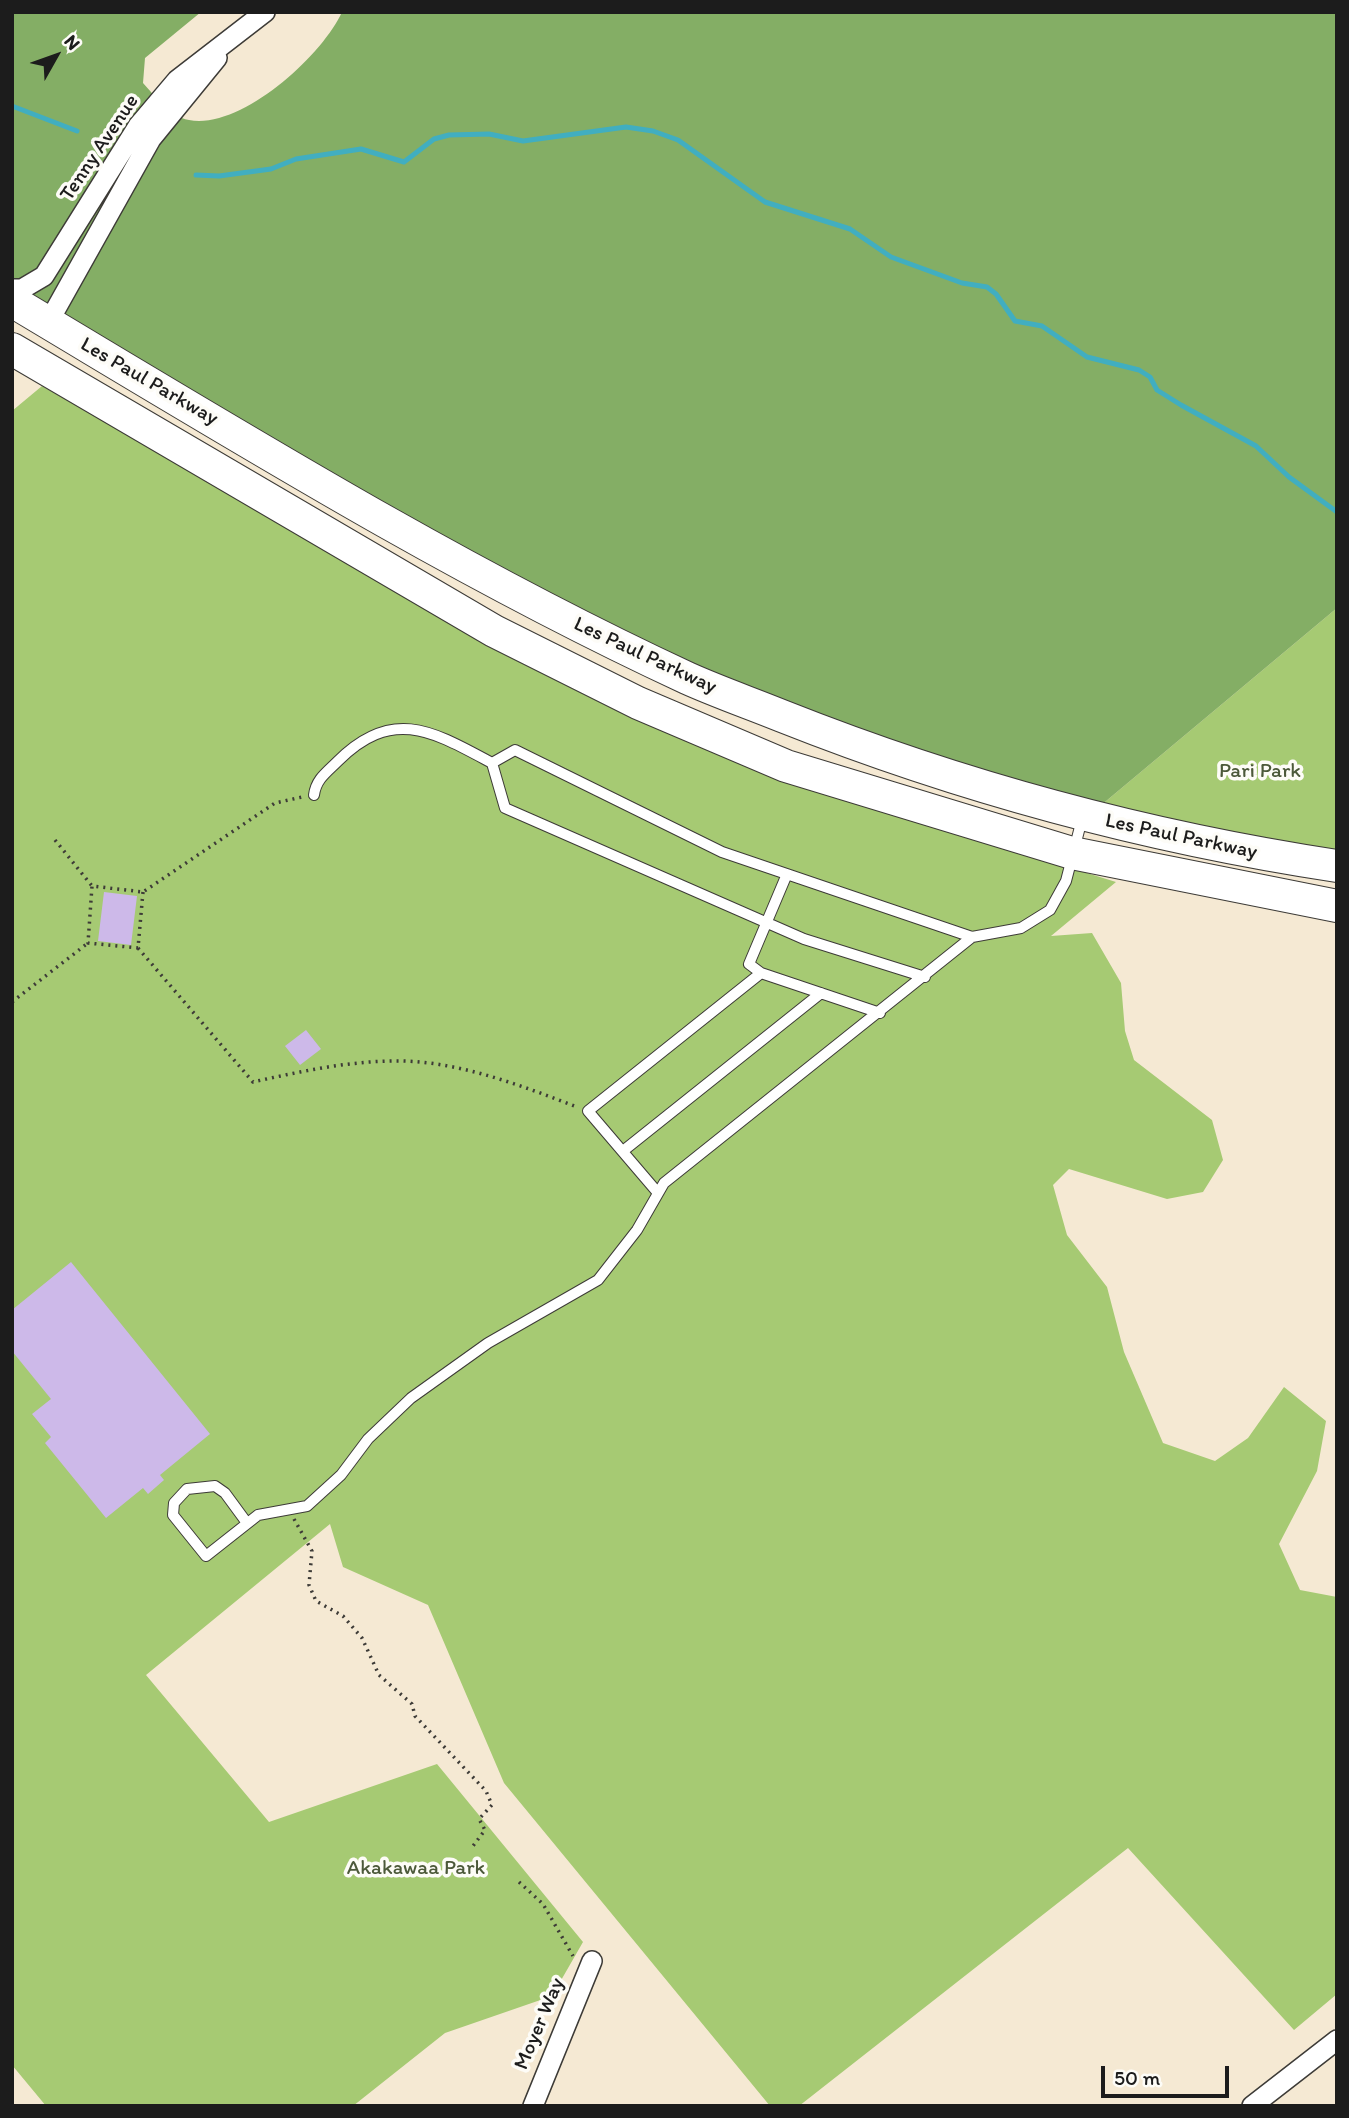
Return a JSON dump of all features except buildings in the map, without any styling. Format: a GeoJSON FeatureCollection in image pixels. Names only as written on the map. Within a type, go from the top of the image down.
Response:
{"type":"FeatureCollection","features":[{"type":"Feature","properties":{"kind":"main road","name":"Les Paul Parkway"},"geometry":{"type":"LineString","coordinates":[[12,302],[530,602],[690,679],[864,748],[1083,815],[1263,855],[1337,866]]}},
{"type":"Feature","properties":{"kind":"main road"},"geometry":{"type":"LineString","coordinates":[[12,328],[24,335],[37,333],[48,323]]}},
{"type":"Feature","properties":{"kind":"main road","name":"Les Paul Parkway"},"geometry":{"type":"LineString","coordinates":[[12,349],[494,631],[638,703],[786,766],[1072,853],[1337,906]]}},
{"type":"Feature","properties":{"kind":"street","name":"Tenny Avenue"},"geometry":{"type":"LineString","coordinates":[[12,289],[22,289],[44,276],[138,126],[177,80],[265,12]]}},
{"type":"Feature","properties":{"kind":"street","name":"Tenny Avenue"},"geometry":{"type":"LineString","coordinates":[[48,323],[151,139],[236,36]]}},
{"type":"Feature","properties":{"kind":"street","name":"Moyer Way"},"geometry":{"type":"LineString","coordinates":[[533,2106],[592,1961]]}},
{"type":"Feature","properties":{"kind":"street"},"geometry":{"type":"LineString","coordinates":[[1252,2106],[1337,2040]]}},
{"type":"Feature","properties":{"kind":"lane"},"geometry":{"type":"LineString","coordinates":[[314,795],[316,783],[354,745],[394,728],[434,732],[492,763],[505,808],[804,939],[925,978]]}},
{"type":"Feature","properties":{"kind":"lane"},"geometry":{"type":"LineString","coordinates":[[492,763],[515,750],[722,852],[972,937],[1021,928],[1050,911],[1066,881],[1083,815]]}},
{"type":"Feature","properties":{"kind":"lane"},"geometry":{"type":"LineString","coordinates":[[787,874],[749,964],[761,973],[880,1013]]}},
{"type":"Feature","properties":{"kind":"lane"},"geometry":{"type":"LineString","coordinates":[[247,1523],[225,1493],[215,1486],[187,1489],[174,1503],[173,1515],[206,1556],[258,1515],[307,1506],[341,1475],[368,1439],[411,1398],[488,1343],[598,1280],[637,1230],[664,1183],[925,978],[972,937]]}},
{"type":"Feature","properties":{"kind":"lane"},"geometry":{"type":"LineString","coordinates":[[658,1193],[588,1111],[761,973]]}},
{"type":"Feature","properties":{"kind":"lane"},"geometry":{"type":"LineString","coordinates":[[623,1151],[821,993]]}},
{"type":"Feature","properties":{"kind":"path"},"geometry":{"type":"LineString","coordinates":[[92,886],[142,892],[275,803],[314,795]]}},
{"type":"Feature","properties":{"kind":"path"},"geometry":{"type":"LineString","coordinates":[[55,840],[92,886],[88,943]]}},
{"type":"Feature","properties":{"kind":"path"},"geometry":{"type":"LineString","coordinates":[[138,948],[142,892]]}},
{"type":"Feature","properties":{"kind":"path"},"geometry":{"type":"LineString","coordinates":[[12,1002],[88,943],[138,948],[253,1082],[302,1071],[392,1061],[444,1066],[527,1088],[588,1111]]}},
{"type":"Feature","properties":{"kind":"path"},"geometry":{"type":"LineString","coordinates":[[288,1510],[312,1551],[309,1585],[316,1601],[343,1616],[362,1638],[379,1675],[412,1704],[415,1716],[486,1791],[492,1805],[479,1819],[485,1830],[473,1846]]}},
{"type":"Feature","properties":{"kind":"path"},"geometry":{"type":"LineString","coordinates":[[519,1882],[543,1905],[573,1956]]}},
{"type":"Feature","properties":{"kind":"green space"},"geometry":{"type":"Polygon","coordinates":[[[12,12],[201,12],[145,58],[143,83],[163,106],[175,115],[189,120],[210,120],[232,114],[278,86],[317,49],[342,12],[1337,12],[1337,608],[1093,812],[901,755],[570,615],[12,297],[12,12]]]}},
{"type":"Feature","properties":{"kind":"green space","name":"Akakawaa Park"},"geometry":{"type":"Polygon","coordinates":[[[42,386],[530,662],[835,795],[1116,882],[1051,936],[1092,933],[1121,983],[1125,1031],[1134,1060],[1212,1120],[1223,1160],[1203,1192],[1167,1199],[1069,1169],[1053,1185],[1067,1235],[1107,1287],[1124,1352],[1163,1443],[1215,1461],[1248,1438],[1284,1387],[1326,1421],[1317,1471],[1279,1544],[1300,1590],[1337,1597],[1337,1994],[1294,2030],[1128,1848],[799,2106],[770,2106],[504,1783],[428,1605],[343,1567],[330,1524],[146,1675],[269,1822],[437,1764],[583,1942],[552,1996],[445,2033],[353,2106],[46,2106],[12,2065],[12,411],[42,386]]]}},
{"type":"Feature","properties":{"kind":"green space","name":"Pari Park"},"geometry":{"type":"Polygon","coordinates":[[[1337,608],[1337,861],[1093,812],[1337,608]]]}},
{"type":"Feature","properties":{"kind":"waterway"},"geometry":{"type":"LineString","coordinates":[[12,106],[77,131]]}},
{"type":"Feature","properties":{"kind":"waterway"},"geometry":{"type":"LineString","coordinates":[[196,175],[219,176],[271,169],[296,159],[361,149],[404,162],[434,139],[449,135],[489,134],[523,141],[626,127],[653,131],[678,140],[765,202],[850,229],[891,257],[962,283],[987,287],[996,294],[1015,321],[1042,326],[1087,357],[1139,370],[1150,377],[1157,390],[1256,446],[1289,477],[1337,512]]}}]}
